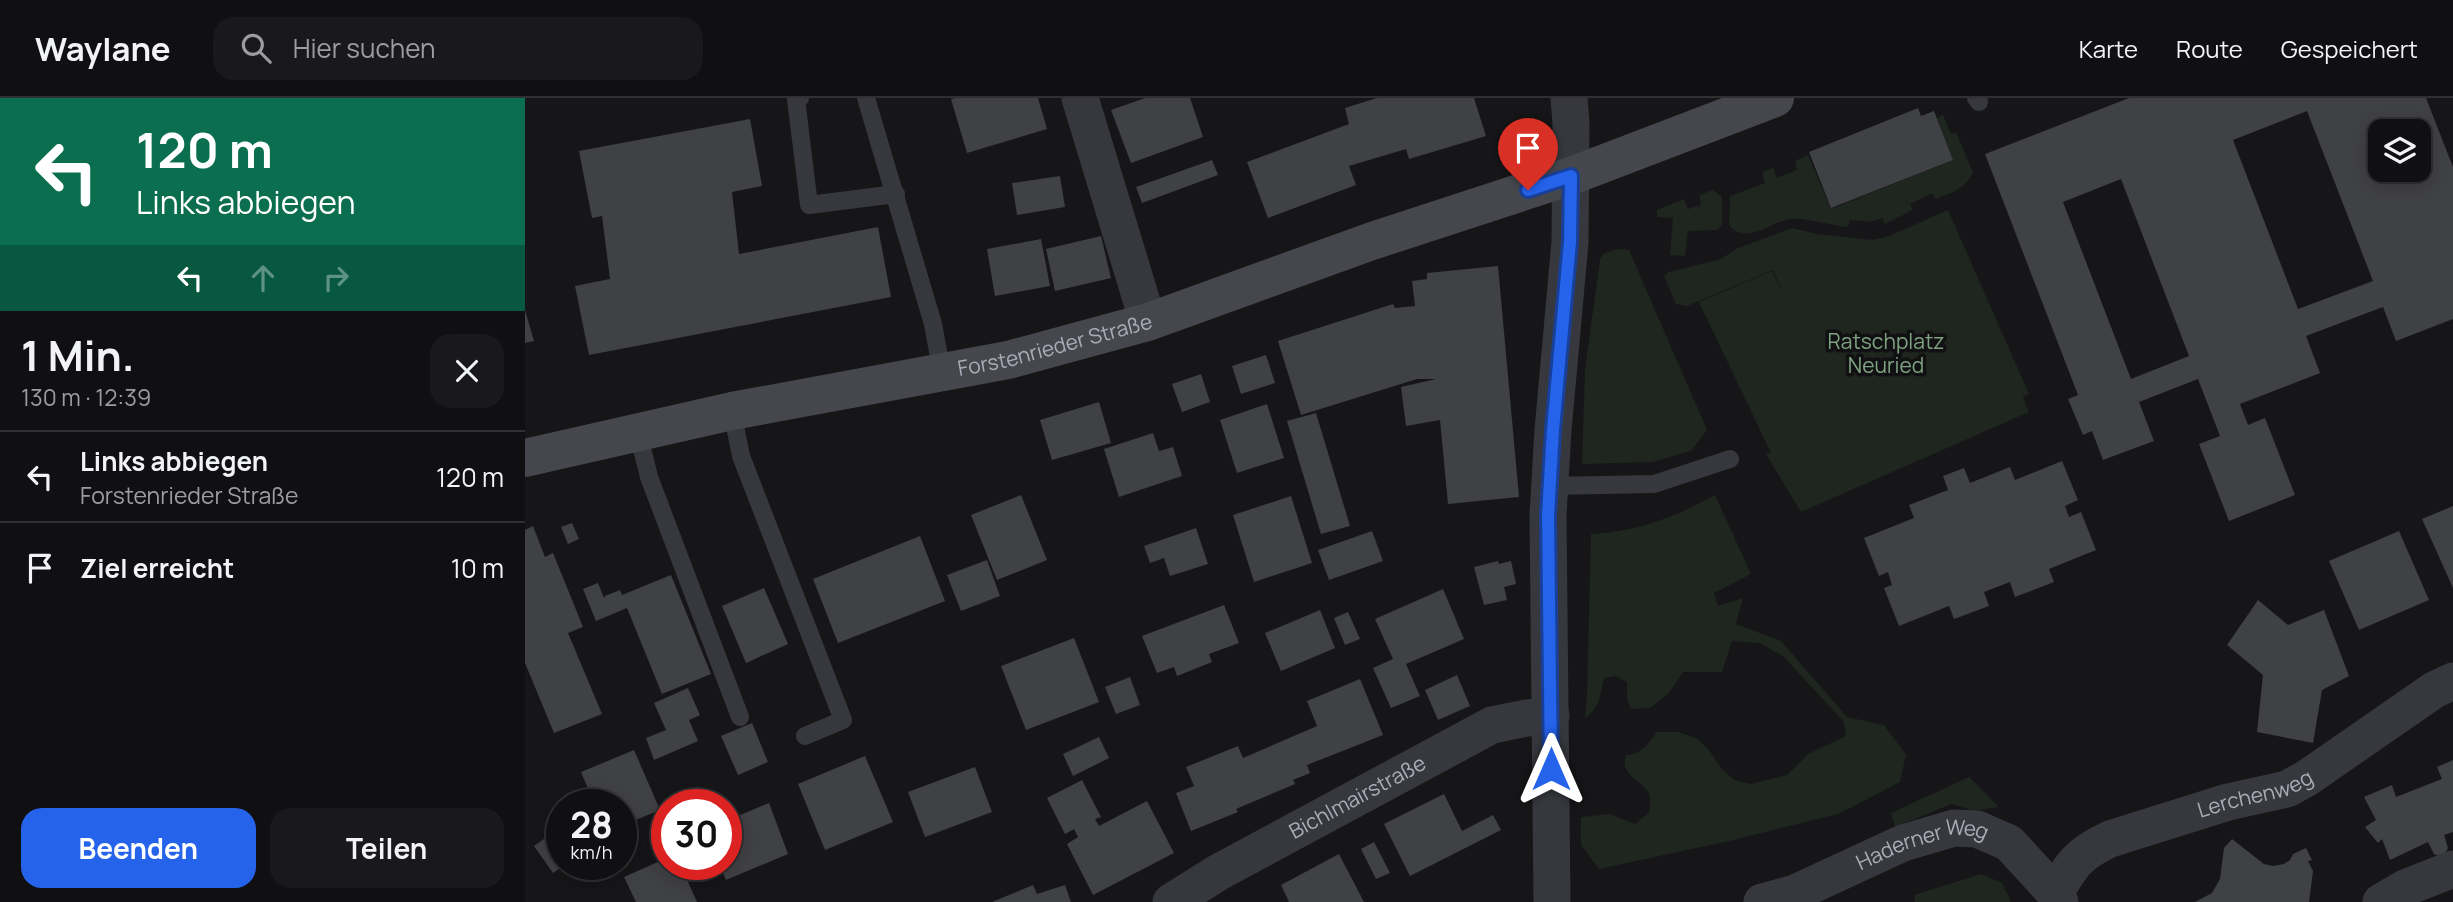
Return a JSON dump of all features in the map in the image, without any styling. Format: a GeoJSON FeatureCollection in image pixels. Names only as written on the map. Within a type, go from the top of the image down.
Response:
{"type":"FeatureCollection","features":[{"type":"Feature","properties":{"kind":"main road","name":"Forstenrieder Straße"},"geometry":{"type":"LineString","coordinates":[[525,458],[732,411],[1008,360],[1148,323],[1372,241],[1571,176],[1708,110],[1775,98]]}},
{"type":"Feature","properties":{"kind":"street"},"geometry":{"type":"LineString","coordinates":[[1080,98],[1148,323]]}},
{"type":"Feature","properties":{"kind":"street"},"geometry":{"type":"LineString","coordinates":[[1552,902],[1548,515],[1570,242],[1569,98]]}},
{"type":"Feature","properties":{"kind":"street","name":"Lerchenweg"},"geometry":{"type":"LineString","coordinates":[[2058,898],[2073,862],[2094,847],[2110,839],[2228,802],[2287,789],[2434,690],[2453,681]]}},
{"type":"Feature","properties":{"kind":"street","name":"Bichlmairstraße"},"geometry":{"type":"LineString","coordinates":[[1171,902],[1219,872],[1492,725],[1551,716]]}},
{"type":"Feature","properties":{"kind":"street","name":"Haderner Weg"},"geometry":{"type":"LineString","coordinates":[[1762,902],[1794,892],[1903,843],[1954,828],[1977,829],[2009,843],[2058,898]]}},
{"type":"Feature","properties":{"kind":"street"},"geometry":{"type":"LineString","coordinates":[[2382,902],[2405,888],[2453,869]]}},
{"type":"Feature","properties":{"kind":"lane"},"geometry":{"type":"LineString","coordinates":[[800,98],[796,99],[809,205],[896,194]]}},
{"type":"Feature","properties":{"kind":"lane"},"geometry":{"type":"LineString","coordinates":[[866,98],[933,324],[942,373]]}},
{"type":"Feature","properties":{"kind":"lane"},"geometry":{"type":"LineString","coordinates":[[732,411],[741,456],[843,720],[805,736]]}},
{"type":"Feature","properties":{"kind":"lane"},"geometry":{"type":"LineString","coordinates":[[638,432],[649,477],[740,717]]}},
{"type":"Feature","properties":{"kind":"lane"},"geometry":{"type":"LineString","coordinates":[[1550,486],[1654,484],[1730,460]]}},
{"type":"Feature","properties":{"kind":"green space"},"geometry":{"type":"Polygon","coordinates":[[[1943,115],[1951,134],[1956,132],[1973,172],[1957,190],[1936,199],[1932,193],[1910,204],[1913,210],[1885,224],[1882,218],[1871,222],[1850,220],[1848,227],[1791,219],[1751,233],[1736,231],[1729,225],[1730,196],[1765,183],[1762,172],[1773,168],[1777,178],[1797,170],[1795,161],[1808,155],[1831,209],[1953,160],[1937,118],[1943,115]]]}},
{"type":"Feature","properties":{"kind":"green space"},"geometry":{"type":"Polygon","coordinates":[[[1713,190],[1722,197],[1722,224],[1718,230],[1688,231],[1685,256],[1670,255],[1673,218],[1657,217],[1657,210],[1684,199],[1688,209],[1701,205],[1699,195],[1713,190]]]}},
{"type":"Feature","properties":{"kind":"green space","name":"Ratschplatz Neuried"},"geometry":{"type":"Polygon","coordinates":[[[1948,210],[2029,394],[2023,397],[2029,412],[1801,512],[1766,454],[1771,453],[1699,302],[1772,271],[1783,293],[1773,270],[1687,306],[1676,304],[1664,276],[1669,272],[1721,259],[1738,248],[1792,228],[1817,234],[1872,240],[1889,236],[1948,210]]]}},
{"type":"Feature","properties":{"kind":"green space"},"geometry":{"type":"Polygon","coordinates":[[[1617,249],[1629,250],[1707,430],[1691,451],[1652,462],[1582,464],[1585,370],[1600,259],[1603,254],[1617,249]]]}},
{"type":"Feature","properties":{"kind":"green space"},"geometry":{"type":"Polygon","coordinates":[[[1715,495],[1751,574],[1714,593],[1718,606],[1743,598],[1736,624],[1781,641],[1847,717],[1884,725],[1906,755],[1900,782],[1838,814],[1599,869],[1581,845],[1581,817],[1610,814],[1635,824],[1649,813],[1650,796],[1629,773],[1625,762],[1626,755],[1640,750],[1657,732],[1678,732],[1696,738],[1734,780],[1751,784],[1787,775],[1808,754],[1846,736],[1844,722],[1783,656],[1759,643],[1732,641],[1722,672],[1683,672],[1669,693],[1650,708],[1631,709],[1627,699],[1627,682],[1615,676],[1604,678],[1596,706],[1585,718],[1591,534],[1640,527],[1715,495]]]}},
{"type":"Feature","properties":{"kind":"green space"},"geometry":{"type":"Polygon","coordinates":[[[1969,777],[1999,807],[1975,811],[1952,804],[1895,827],[1891,813],[1969,777]]]}},
{"type":"Feature","properties":{"kind":"green space"},"geometry":{"type":"Polygon","coordinates":[[[1981,874],[2002,883],[2011,902],[1915,902],[1914,895],[1981,874]]]}},
{"type":"Feature","properties":{"kind":"building"},"geometry":{"type":"Polygon","coordinates":[[[1038,98],[1047,129],[967,153],[951,99],[1038,98]]]}},
{"type":"Feature","properties":{"kind":"building"},"geometry":{"type":"Polygon","coordinates":[[[1145,98],[1190,98],[1203,137],[1131,163],[1111,110],[1145,98]]]}},
{"type":"Feature","properties":{"kind":"building"},"geometry":{"type":"Polygon","coordinates":[[[1377,98],[1474,98],[1486,136],[1409,159],[1406,149],[1349,166],[1356,185],[1268,218],[1247,162],[1349,124],[1345,108],[1377,98]]]}},
{"type":"Feature","properties":{"kind":"building"},"geometry":{"type":"Polygon","coordinates":[[[2129,98],[2426,98],[2453,167],[2453,319],[2396,341],[2383,307],[2306,336],[2320,373],[2240,404],[2248,425],[2265,418],[2295,495],[2229,521],[2199,444],[2220,436],[2198,379],[2139,402],[2154,441],[2103,460],[2092,431],[2083,435],[2068,399],[2078,395],[1985,154],[2129,98]],[[2307,111],[2233,140],[2298,309],[2373,281],[2307,111]],[[2121,179],[2063,202],[2131,379],[2189,356],[2121,179]]]}},
{"type":"Feature","properties":{"kind":"building"},"geometry":{"type":"Polygon","coordinates":[[[1918,108],[1921,116],[1934,111],[1953,160],[1831,208],[1809,152],[1918,108]]]}},
{"type":"Feature","properties":{"kind":"building"},"geometry":{"type":"Polygon","coordinates":[[[750,119],[762,186],[732,192],[739,254],[878,227],[891,297],[589,355],[575,286],[610,279],[602,216],[592,218],[579,151],[750,119]]]}},
{"type":"Feature","properties":{"kind":"building"},"geometry":{"type":"Polygon","coordinates":[[[1212,160],[1218,175],[1142,203],[1136,187],[1212,160]]]}},
{"type":"Feature","properties":{"kind":"building"},"geometry":{"type":"Polygon","coordinates":[[[1060,176],[1065,207],[1017,215],[1012,183],[1060,176]]]}},
{"type":"Feature","properties":{"kind":"building"},"geometry":{"type":"Polygon","coordinates":[[[1101,236],[1111,278],[1055,291],[1046,249],[1101,236]]]}},
{"type":"Feature","properties":{"kind":"building"},"geometry":{"type":"Polygon","coordinates":[[[1041,239],[1050,286],[995,296],[987,249],[1041,239]]]}},
{"type":"Feature","properties":{"kind":"building"},"geometry":{"type":"Polygon","coordinates":[[[1498,266],[1519,497],[1448,504],[1440,420],[1406,426],[1401,387],[1436,379],[1417,379],[1301,415],[1278,341],[1393,304],[1395,308],[1415,306],[1412,281],[1427,279],[1427,273],[1498,266]]]}},
{"type":"Feature","properties":{"kind":"building"},"geometry":{"type":"Polygon","coordinates":[[[525,310],[534,341],[525,343],[525,310]]]}},
{"type":"Feature","properties":{"kind":"building"},"geometry":{"type":"Polygon","coordinates":[[[1266,355],[1275,383],[1241,394],[1232,366],[1266,355]]]}},
{"type":"Feature","properties":{"kind":"building"},"geometry":{"type":"Polygon","coordinates":[[[1201,374],[1210,402],[1182,412],[1172,384],[1201,374]]]}},
{"type":"Feature","properties":{"kind":"building"},"geometry":{"type":"Polygon","coordinates":[[[1099,402],[1111,443],[1052,460],[1040,420],[1099,402]]]}},
{"type":"Feature","properties":{"kind":"building"},"geometry":{"type":"Polygon","coordinates":[[[1267,404],[1284,458],[1237,473],[1220,420],[1267,404]]]}},
{"type":"Feature","properties":{"kind":"building"},"geometry":{"type":"Polygon","coordinates":[[[1316,413],[1350,526],[1321,534],[1287,421],[1316,413]]]}},
{"type":"Feature","properties":{"kind":"building"},"geometry":{"type":"Polygon","coordinates":[[[1153,433],[1159,451],[1173,447],[1182,476],[1119,497],[1104,449],[1153,433]]]}},
{"type":"Feature","properties":{"kind":"building"},"geometry":{"type":"Polygon","coordinates":[[[2062,461],[2078,500],[2065,506],[2069,517],[2081,512],[2096,550],[2049,569],[2054,582],[2015,597],[2010,582],[1984,592],[1989,606],[1954,619],[1949,606],[1899,626],[1884,588],[1892,585],[1888,572],[1879,576],[1864,538],[1914,518],[1909,505],[1948,490],[1943,476],[1964,468],[1970,483],[2010,467],[2015,480],[2062,461]]]}},
{"type":"Feature","properties":{"kind":"building"},"geometry":{"type":"Polygon","coordinates":[[[1021,495],[1047,560],[997,580],[971,515],[1021,495]]]}},
{"type":"Feature","properties":{"kind":"building"},"geometry":{"type":"Polygon","coordinates":[[[1291,496],[1312,563],[1254,582],[1233,515],[1291,496]]]}},
{"type":"Feature","properties":{"kind":"building"},"geometry":{"type":"Polygon","coordinates":[[[2453,506],[2453,588],[2422,519],[2453,506]]]}},
{"type":"Feature","properties":{"kind":"building"},"geometry":{"type":"Polygon","coordinates":[[[572,523],[579,539],[568,544],[561,527],[572,523]]]}},
{"type":"Feature","properties":{"kind":"building"},"geometry":{"type":"Polygon","coordinates":[[[533,526],[545,557],[553,553],[583,627],[568,633],[602,714],[554,733],[525,663],[525,530],[533,526]]]}},
{"type":"Feature","properties":{"kind":"building"},"geometry":{"type":"Polygon","coordinates":[[[1196,528],[1208,564],[1170,576],[1164,558],[1150,563],[1144,546],[1196,528]]]}},
{"type":"Feature","properties":{"kind":"building"},"geometry":{"type":"Polygon","coordinates":[[[1372,531],[1383,561],[1329,580],[1318,550],[1372,531]]]}},
{"type":"Feature","properties":{"kind":"building"},"geometry":{"type":"Polygon","coordinates":[[[2399,531],[2429,600],[2359,630],[2329,561],[2399,531]]]}},
{"type":"Feature","properties":{"kind":"building"},"geometry":{"type":"Polygon","coordinates":[[[920,536],[945,601],[838,643],[813,579],[920,536]]]}},
{"type":"Feature","properties":{"kind":"building"},"geometry":{"type":"Polygon","coordinates":[[[987,560],[1000,596],[961,611],[947,575],[987,560]]]}},
{"type":"Feature","properties":{"kind":"building"},"geometry":{"type":"Polygon","coordinates":[[[1498,561],[1499,564],[1511,561],[1516,584],[1504,587],[1507,600],[1484,605],[1474,567],[1498,561]]]}},
{"type":"Feature","properties":{"kind":"building"},"geometry":{"type":"Polygon","coordinates":[[[671,575],[711,674],[662,694],[627,608],[596,621],[583,589],[598,583],[604,598],[620,590],[622,595],[671,575]]]}},
{"type":"Feature","properties":{"kind":"building"},"geometry":{"type":"Polygon","coordinates":[[[764,588],[788,644],[746,663],[722,606],[764,588]]]}},
{"type":"Feature","properties":{"kind":"building"},"geometry":{"type":"Polygon","coordinates":[[[1443,589],[1464,639],[1406,664],[1420,696],[1391,708],[1373,668],[1393,659],[1375,619],[1443,589]]]}},
{"type":"Feature","properties":{"kind":"building"},"geometry":{"type":"Polygon","coordinates":[[[2258,600],[2288,625],[2324,610],[2349,676],[2322,690],[2313,743],[2257,732],[2263,675],[2227,645],[2258,600]]]}},
{"type":"Feature","properties":{"kind":"building"},"geometry":{"type":"Polygon","coordinates":[[[1224,605],[1239,643],[1209,654],[1212,662],[1177,676],[1174,667],[1157,673],[1142,636],[1224,605]]]}},
{"type":"Feature","properties":{"kind":"building"},"geometry":{"type":"Polygon","coordinates":[[[1320,610],[1335,648],[1281,671],[1265,633],[1320,610]]]}},
{"type":"Feature","properties":{"kind":"building"},"geometry":{"type":"Polygon","coordinates":[[[1348,612],[1360,639],[1345,645],[1334,618],[1348,612]]]}},
{"type":"Feature","properties":{"kind":"building"},"geometry":{"type":"Polygon","coordinates":[[[1074,638],[1099,702],[1026,730],[1001,666],[1074,638]]]}},
{"type":"Feature","properties":{"kind":"building"},"geometry":{"type":"Polygon","coordinates":[[[1457,675],[1470,706],[1438,720],[1425,690],[1457,675]]]}},
{"type":"Feature","properties":{"kind":"building"},"geometry":{"type":"Polygon","coordinates":[[[1130,677],[1140,705],[1116,714],[1105,687],[1130,677]]]}},
{"type":"Feature","properties":{"kind":"building"},"geometry":{"type":"Polygon","coordinates":[[[1360,679],[1383,735],[1307,765],[1310,773],[1293,780],[1295,784],[1191,831],[1176,793],[1194,786],[1186,767],[1238,746],[1243,758],[1317,726],[1307,701],[1360,679]]]}},
{"type":"Feature","properties":{"kind":"building"},"geometry":{"type":"Polygon","coordinates":[[[688,688],[700,715],[689,720],[698,741],[654,760],[646,738],[666,730],[654,703],[688,688]]]}},
{"type":"Feature","properties":{"kind":"building"},"geometry":{"type":"Polygon","coordinates":[[[752,723],[768,762],[738,775],[721,736],[752,723]]]}},
{"type":"Feature","properties":{"kind":"building"},"geometry":{"type":"Polygon","coordinates":[[[1099,737],[1109,758],[1073,776],[1063,754],[1099,737]]]}},
{"type":"Feature","properties":{"kind":"building"},"geometry":{"type":"Polygon","coordinates":[[[634,750],[651,789],[651,814],[637,819],[637,789],[588,789],[581,772],[634,750]]]}},
{"type":"Feature","properties":{"kind":"building"},"geometry":{"type":"Polygon","coordinates":[[[865,756],[893,822],[825,850],[798,784],[865,756]]]}},
{"type":"Feature","properties":{"kind":"building"},"geometry":{"type":"Polygon","coordinates":[[[2453,760],[2453,832],[2444,835],[2448,848],[2445,854],[2434,854],[2428,842],[2390,860],[2382,839],[2378,843],[2365,827],[2376,820],[2364,797],[2392,785],[2396,797],[2442,779],[2437,767],[2453,760]]]}},
{"type":"Feature","properties":{"kind":"building"},"geometry":{"type":"Polygon","coordinates":[[[975,767],[992,812],[925,837],[908,792],[975,767]]]}},
{"type":"Feature","properties":{"kind":"building"},"geometry":{"type":"Polygon","coordinates":[[[1082,780],[1101,817],[1095,819],[1099,826],[1147,801],[1174,853],[1093,895],[1067,844],[1078,837],[1074,829],[1065,834],[1047,798],[1082,780]]]}},
{"type":"Feature","properties":{"kind":"building"},"geometry":{"type":"Polygon","coordinates":[[[1444,794],[1462,831],[1493,815],[1501,830],[1410,876],[1384,824],[1444,794]]]}},
{"type":"Feature","properties":{"kind":"building"},"geometry":{"type":"Polygon","coordinates":[[[769,803],[788,854],[742,873],[742,814],[769,803]]]}},
{"type":"Feature","properties":{"kind":"building"},"geometry":{"type":"Polygon","coordinates":[[[546,838],[546,863],[534,846],[546,838]]]}},
{"type":"Feature","properties":{"kind":"building"},"geometry":{"type":"Polygon","coordinates":[[[2232,839],[2264,864],[2273,866],[2284,864],[2293,854],[2306,848],[2312,860],[2308,861],[2313,871],[2309,902],[2195,902],[2212,893],[2220,879],[2224,848],[2232,839]]]}},
{"type":"Feature","properties":{"kind":"building"},"geometry":{"type":"Polygon","coordinates":[[[1374,842],[1390,873],[1376,879],[1361,849],[1374,842]]]}},
{"type":"Feature","properties":{"kind":"building"},"geometry":{"type":"Polygon","coordinates":[[[1339,854],[1364,902],[1289,902],[1281,885],[1339,854]]]}},
{"type":"Feature","properties":{"kind":"building"},"geometry":{"type":"Polygon","coordinates":[[[651,865],[651,880],[687,880],[697,902],[636,902],[625,880],[637,880],[637,871],[651,865]]]}},
{"type":"Feature","properties":{"kind":"building"},"geometry":{"type":"Polygon","coordinates":[[[1033,885],[1037,894],[1065,885],[1071,902],[992,902],[1033,885]]]}},
{"type":"Feature","properties":{"kind":"route"},"geometry":{"type":"LineString","coordinates":[[1528,190],[1571,176],[1570,242],[1548,515],[1551,769]]}}]}
